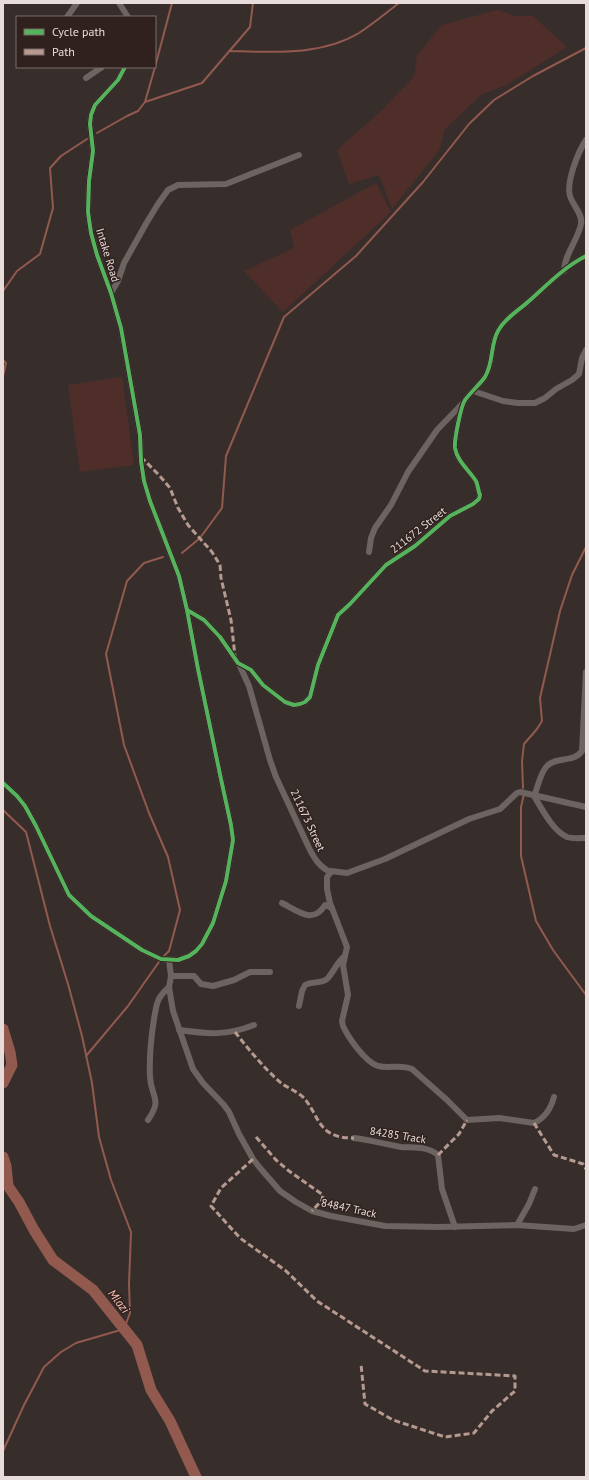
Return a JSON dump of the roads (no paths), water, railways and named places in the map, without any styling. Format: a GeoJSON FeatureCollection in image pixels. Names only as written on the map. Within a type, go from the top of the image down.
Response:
{"type":"FeatureCollection","features":[{"type":"Feature","properties":{"kind":"street"},"geometry":{"type":"LineString","coordinates":[[68,16],[77,3]]}},
{"type":"Feature","properties":{"kind":"street"},"geometry":{"type":"LineString","coordinates":[[119,3],[127,16]]}},
{"type":"Feature","properties":{"kind":"street"},"geometry":{"type":"LineString","coordinates":[[86,78],[101,68]]}},
{"type":"Feature","properties":{"kind":"street","name":"Intake Road"},"geometry":{"type":"LineString","coordinates":[[124,68],[118,80],[95,105],[91,115],[90,124],[93,151],[89,182],[88,212],[91,233],[97,255],[111,293],[121,328],[140,435],[144,481],[150,502],[179,576],[187,610],[210,729],[228,807],[233,840],[226,881],[209,932],[202,944],[189,956],[178,960],[169,960]]}},
{"type":"Feature","properties":{"kind":"street"},"geometry":{"type":"LineString","coordinates":[[564,271],[564,265],[575,241],[581,222],[579,214],[570,197],[569,186],[581,148],[586,140]]}},
{"type":"Feature","properties":{"kind":"street"},"geometry":{"type":"LineString","coordinates":[[111,293],[118,281],[124,263],[147,222],[168,190],[178,185],[216,185],[233,182],[300,155]]}},
{"type":"Feature","properties":{"kind":"street","name":"211672 Street"},"geometry":{"type":"LineString","coordinates":[[237,661],[250,670],[263,685],[285,702],[294,705],[305,702],[310,697],[318,665],[338,615],[386,565],[415,546],[450,516],[473,504],[479,499],[480,495],[477,490],[477,482],[460,460],[455,448],[458,425],[464,402],[485,377],[492,359],[496,337],[505,321],[564,271],[586,256]]}},
{"type":"Feature","properties":{"kind":"street"},"geometry":{"type":"LineString","coordinates":[[473,391],[503,401],[536,403],[579,374],[582,358],[586,350]]}},
{"type":"Feature","properties":{"kind":"street"},"geometry":{"type":"LineString","coordinates":[[369,552],[371,538],[375,528],[391,505],[408,472],[437,430],[464,402]]}},
{"type":"Feature","properties":{"kind":"street"},"geometry":{"type":"LineString","coordinates":[[187,610],[204,620],[220,637],[237,661]]}},
{"type":"Feature","properties":{"kind":"street","name":"211673 Street"},"geometry":{"type":"LineString","coordinates":[[237,661],[249,686],[276,777],[314,857],[322,868],[331,872]]}},
{"type":"Feature","properties":{"kind":"street"},"geometry":{"type":"LineString","coordinates":[[534,796],[544,770],[549,764],[555,761],[578,756],[582,751],[586,672]]}},
{"type":"Feature","properties":{"kind":"street"},"geometry":{"type":"LineString","coordinates":[[3,783],[25,806],[69,895],[79,906],[104,925],[142,950],[161,959],[169,960]]}},
{"type":"Feature","properties":{"kind":"street"},"geometry":{"type":"LineString","coordinates":[[554,1096],[552,1104],[547,1112],[539,1121],[534,1123],[499,1118],[467,1120],[448,1100],[416,1071],[406,1067],[378,1066],[373,1064],[360,1051],[345,1030],[342,1021],[348,995],[348,986],[343,965],[347,947],[332,908],[327,889],[327,877],[331,871],[347,873],[416,846],[465,820],[500,809],[520,792],[586,807]]}},
{"type":"Feature","properties":{"kind":"street"},"geometry":{"type":"LineString","coordinates":[[534,796],[552,824],[564,835],[568,837],[586,838]]}},
{"type":"Feature","properties":{"kind":"street"},"geometry":{"type":"LineString","coordinates":[[282,903],[310,916],[316,915],[325,905],[332,908]]}},
{"type":"Feature","properties":{"kind":"street"},"geometry":{"type":"LineString","coordinates":[[299,1006],[302,991],[305,985],[328,978],[337,963],[345,956]]}},
{"type":"Feature","properties":{"kind":"street","name":"84847 Track"},"geometry":{"type":"LineString","coordinates":[[169,960],[171,976],[169,987],[173,1011],[193,1069],[203,1083],[229,1112],[253,1159],[280,1191],[296,1202],[312,1211],[385,1226],[422,1228],[517,1225],[574,1229],[586,1226]]}},
{"type":"Feature","properties":{"kind":"street"},"geometry":{"type":"LineString","coordinates":[[171,976],[194,976],[201,984],[213,986],[234,980],[250,972],[270,972]]}},
{"type":"Feature","properties":{"kind":"street"},"geometry":{"type":"LineString","coordinates":[[148,1120],[156,1107],[150,1079],[150,1061],[157,1003],[169,987]]}},
{"type":"Feature","properties":{"kind":"street"},"geometry":{"type":"LineString","coordinates":[[179,1030],[206,1033],[225,1033],[235,1032],[254,1025]]}},
{"type":"Feature","properties":{"kind":"street","name":"84285 Track"},"geometry":{"type":"LineString","coordinates":[[354,1138],[427,1149],[438,1155],[442,1189],[455,1227]]}},
{"type":"Feature","properties":{"kind":"street"},"geometry":{"type":"LineString","coordinates":[[517,1225],[529,1204],[535,1188]]}},
{"type":"Feature","properties":{"kind":"waterway"},"geometry":{"type":"LineString","coordinates":[[156,63],[172,3]]}},
{"type":"Feature","properties":{"kind":"waterway"},"geometry":{"type":"LineString","coordinates":[[97,133],[138,111],[145,102],[202,83],[250,27],[253,3]]}},
{"type":"Feature","properties":{"kind":"waterway"},"geometry":{"type":"LineString","coordinates":[[229,51],[279,52],[329,46],[359,33],[399,3]]}},
{"type":"Feature","properties":{"kind":"waterway"},"geometry":{"type":"LineString","coordinates":[[182,553],[200,538],[222,508],[226,456],[284,317],[356,256],[423,182],[469,124],[494,100],[533,76],[586,48]]}},
{"type":"Feature","properties":{"kind":"waterway"},"geometry":{"type":"LineString","coordinates":[[145,102],[155,68]]}},
{"type":"Feature","properties":{"kind":"waterway"},"geometry":{"type":"LineString","coordinates":[[3,291],[17,271],[40,254],[53,208],[50,168],[61,156],[87,139]]}},
{"type":"Feature","properties":{"kind":"waterway"},"geometry":{"type":"LineString","coordinates":[[3,360],[6,363],[3,376]]}},
{"type":"Feature","properties":{"kind":"waterway"},"geometry":{"type":"LineString","coordinates":[[523,788],[522,761],[524,744],[542,721],[540,698],[560,611],[572,575],[586,547]]}},
{"type":"Feature","properties":{"kind":"waterway"},"geometry":{"type":"LineString","coordinates":[[86,1056],[128,1006],[161,959],[169,951],[180,910],[168,857],[149,813],[124,745],[106,654],[127,581],[144,563],[163,557]]}},
{"type":"Feature","properties":{"kind":"waterway"},"geometry":{"type":"LineString","coordinates":[[524,794],[521,807],[521,856],[536,921],[553,950],[586,995]]}},
{"type":"Feature","properties":{"kind":"waterway"},"geometry":{"type":"LineString","coordinates":[[3,810],[26,832],[50,926],[82,1036],[92,1083],[99,1137],[111,1180],[131,1232],[129,1284],[130,1313],[124,1329],[76,1343],[61,1352],[44,1367],[24,1405],[3,1451]]}},
{"type":"Feature","properties":{"kind":"waterway","name":"Mlazi"},"geometry":{"type":"LineString","coordinates":[[3,1029],[10,1052],[12,1065],[3,1083]]}},
{"type":"Feature","properties":{"kind":"waterway","name":"Mlazi"},"geometry":{"type":"LineString","coordinates":[[3,1157],[6,1166],[8,1186],[53,1260],[93,1290],[137,1345],[151,1390],[170,1421],[196,1477]]}}]}
